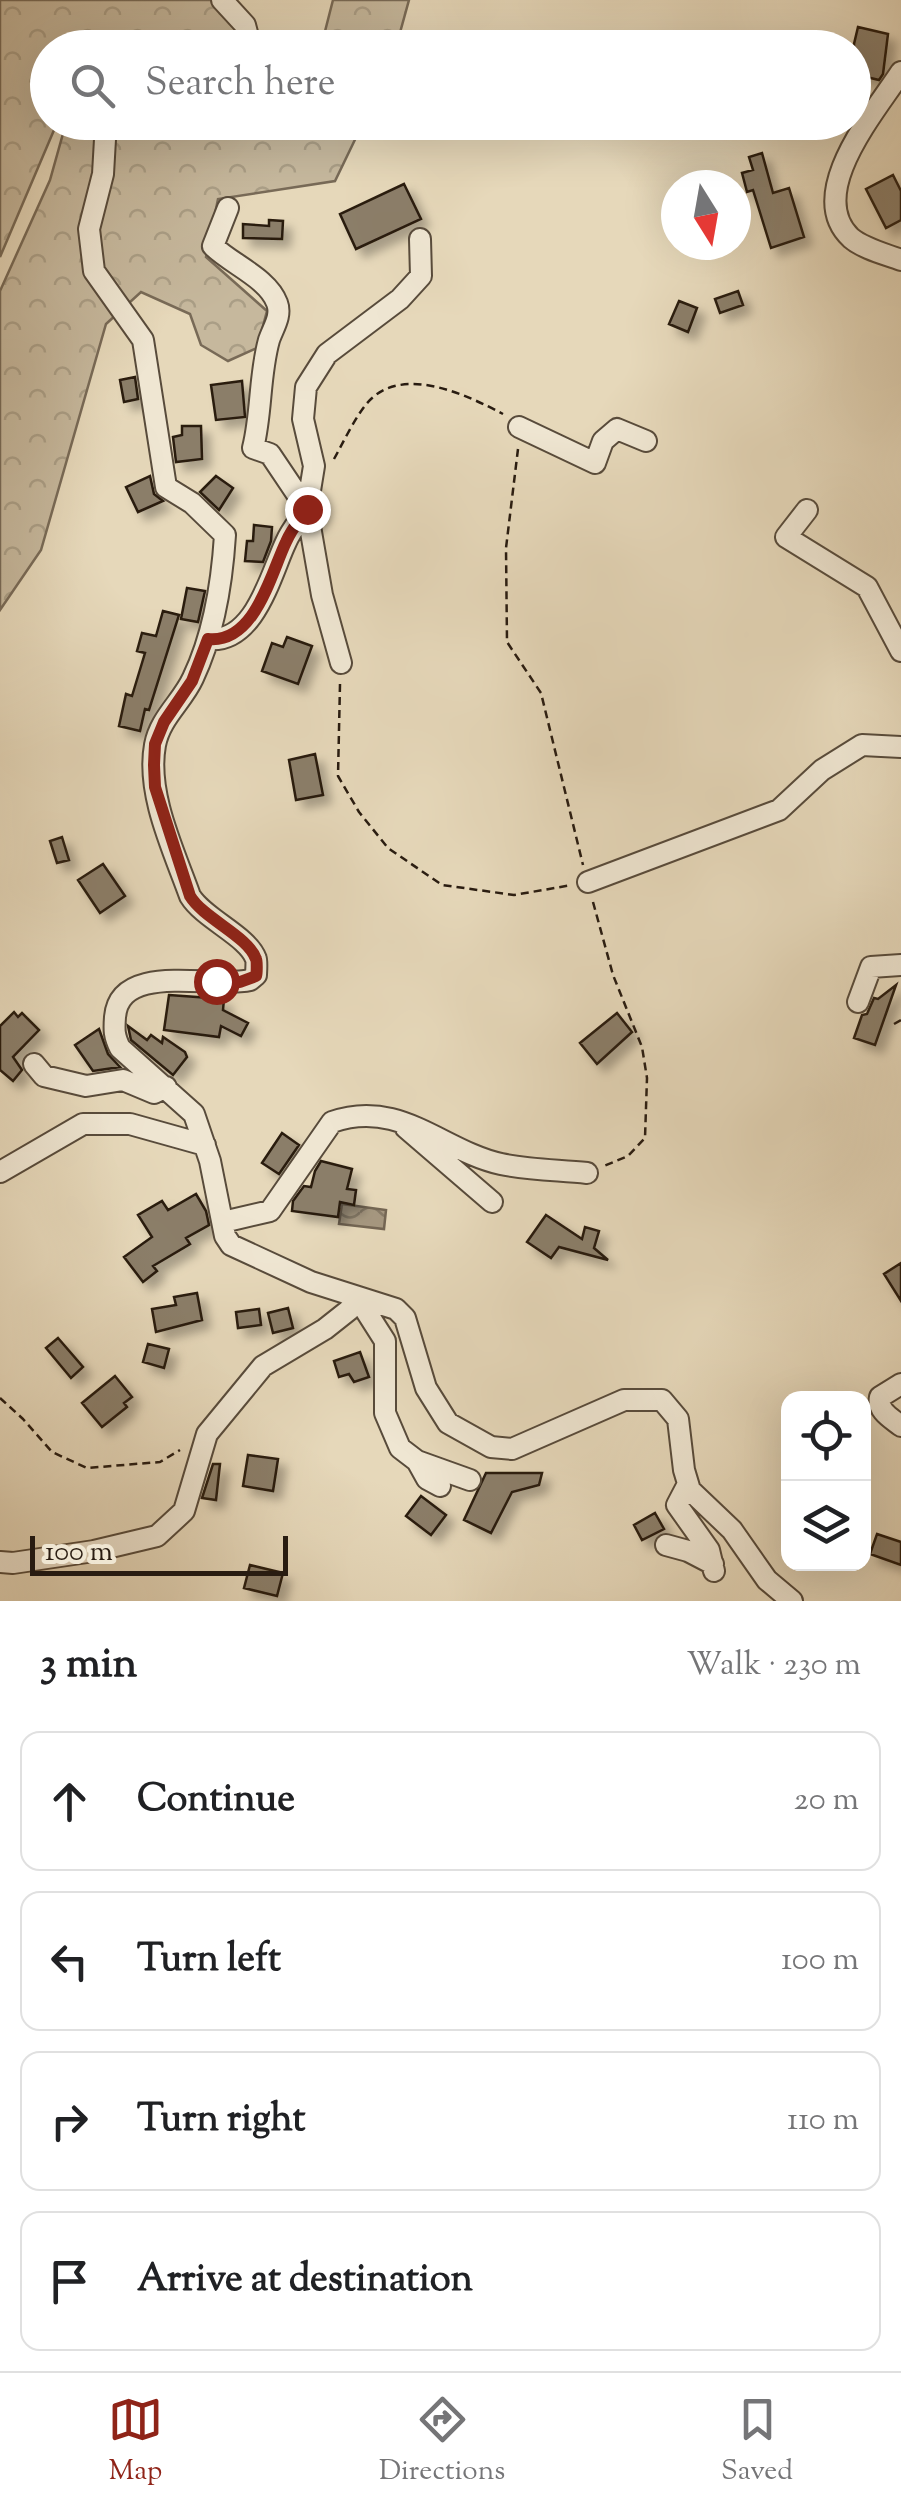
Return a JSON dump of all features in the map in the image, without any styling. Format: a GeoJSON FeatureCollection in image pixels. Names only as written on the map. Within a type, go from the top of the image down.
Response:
{"type":"FeatureCollection","features":[{"type":"Feature","properties":{"kind":"street"},"geometry":{"type":"LineString","coordinates":[[222,0],[246,30]]}},
{"type":"Feature","properties":{"kind":"street"},"geometry":{"type":"LineString","coordinates":[[871,120],[899,79]]}},
{"type":"Feature","properties":{"kind":"street"},"geometry":{"type":"LineString","coordinates":[[105,140],[103,174],[89,229],[94,270],[144,340],[166,487],[192,503],[225,534],[222,574],[208,639],[192,681],[164,722],[155,744],[155,787],[190,896],[198,909],[247,947],[257,960],[256,976],[240,982],[146,983],[128,990],[116,1008],[114,1035],[120,1048],[194,1114],[224,1222],[224,1236],[231,1245],[311,1282],[396,1309],[405,1318],[426,1388],[448,1424],[491,1447],[512,1449],[624,1400],[662,1400],[678,1419],[690,1490],[732,1530],[767,1580],[792,1601]]}},
{"type":"Feature","properties":{"kind":"street"},"geometry":{"type":"LineString","coordinates":[[857,140],[834,192],[834,204],[853,240],[901,260]]}},
{"type":"Feature","properties":{"kind":"street"},"geometry":{"type":"LineString","coordinates":[[228,208],[214,246],[266,289],[277,301],[279,316],[271,332],[260,379],[262,413],[254,448],[270,454],[307,509]]}},
{"type":"Feature","properties":{"kind":"street"},"geometry":{"type":"LineString","coordinates":[[341,664],[322,596],[307,509],[314,466],[303,418],[306,387],[326,354],[400,299],[422,276],[420,238]]}},
{"type":"Feature","properties":{"kind":"street"},"geometry":{"type":"LineString","coordinates":[[519,428],[595,463],[603,441],[617,428],[646,441]]}},
{"type":"Feature","properties":{"kind":"street"},"geometry":{"type":"LineString","coordinates":[[208,639],[229,636],[253,614],[275,574],[285,542],[307,509]]}},
{"type":"Feature","properties":{"kind":"street"},"geometry":{"type":"LineString","coordinates":[[807,510],[786,537],[867,586],[901,651]]}},
{"type":"Feature","properties":{"kind":"street"},"geometry":{"type":"LineString","coordinates":[[588,882],[780,810],[822,770],[862,745],[901,746]]}},
{"type":"Feature","properties":{"kind":"street"},"geometry":{"type":"LineString","coordinates":[[858,1002],[871,967],[901,965]]}},
{"type":"Feature","properties":{"kind":"street"},"geometry":{"type":"LineString","coordinates":[[34,1064],[44,1076],[86,1086],[123,1080],[154,1093],[166,1087]]}},
{"type":"Feature","properties":{"kind":"street"},"geometry":{"type":"LineString","coordinates":[[224,1222],[270,1210],[332,1122],[356,1116],[408,1122],[497,1164],[587,1172]]}},
{"type":"Feature","properties":{"kind":"street"},"geometry":{"type":"LineString","coordinates":[[398,1120],[492,1202]]}},
{"type":"Feature","properties":{"kind":"street"},"geometry":{"type":"LineString","coordinates":[[0,1172],[83,1124],[130,1124],[205,1146]]}},
{"type":"Feature","properties":{"kind":"street"},"geometry":{"type":"LineString","coordinates":[[0,1562],[94,1551],[157,1536],[184,1511],[207,1434],[263,1366],[325,1329],[349,1310],[358,1297]]}},
{"type":"Feature","properties":{"kind":"street"},"geometry":{"type":"LineString","coordinates":[[358,1297],[385,1341],[387,1420],[400,1448],[417,1461],[470,1480]]}},
{"type":"Feature","properties":{"kind":"street"},"geometry":{"type":"LineString","coordinates":[[901,1384],[880,1397],[878,1403],[901,1426]]}},
{"type":"Feature","properties":{"kind":"street"},"geometry":{"type":"LineString","coordinates":[[417,1461],[428,1479],[440,1486]]}},
{"type":"Feature","properties":{"kind":"street"},"geometry":{"type":"LineString","coordinates":[[666,1546],[688,1551],[714,1568],[709,1550],[678,1505],[688,1484]]}},
{"type":"Feature","properties":{"kind":"path"},"geometry":{"type":"LineString","coordinates":[[330,468],[371,399],[402,383],[446,389],[501,412],[519,428],[506,548],[507,642],[541,693],[613,976],[642,1046],[648,1112],[645,1138],[628,1156],[587,1172]]}},
{"type":"Feature","properties":{"kind":"path"},"geometry":{"type":"LineString","coordinates":[[341,664],[338,776],[359,812],[388,848],[442,885],[514,895],[588,882]]}},
{"type":"Feature","properties":{"kind":"path"},"geometry":{"type":"LineString","coordinates":[[894,1024],[901,1020]]}},
{"type":"Feature","properties":{"kind":"path"},"geometry":{"type":"LineString","coordinates":[[0,1398],[52,1452],[87,1468],[160,1462],[207,1434]]}},
{"type":"Feature","properties":{"kind":"green space"},"geometry":{"type":"Polygon","coordinates":[[[0,0],[213,0],[236,30],[30,30],[30,140],[50,140],[0,257],[0,0]]]}},
{"type":"Feature","properties":{"kind":"green space"},"geometry":{"type":"Polygon","coordinates":[[[333,0],[409,0],[401,30],[325,30],[333,0]]]}},
{"type":"Feature","properties":{"kind":"green space"},"geometry":{"type":"Polygon","coordinates":[[[61,140],[355,140],[335,181],[218,199],[206,257],[267,311],[257,348],[228,361],[201,345],[190,314],[141,292],[106,324],[41,550],[0,610],[0,291],[50,180],[61,140]]]}},
{"type":"Feature","properties":{"kind":"water"},"geometry":{"type":"Polygon","coordinates":[[[342,1204],[386,1210],[384,1229],[339,1224],[342,1204]]]}},
{"type":"Feature","properties":{"kind":"building"},"geometry":{"type":"Polygon","coordinates":[[[871,30],[888,34],[879,80],[871,78],[871,30]]]}},
{"type":"Feature","properties":{"kind":"building"},"geometry":{"type":"Polygon","coordinates":[[[762,153],[773,193],[789,188],[804,237],[771,248],[751,191],[753,170],[749,157],[762,153]]]}},
{"type":"Feature","properties":{"kind":"building"},"geometry":{"type":"Polygon","coordinates":[[[893,175],[901,191],[901,220],[886,228],[866,189],[893,175]]]}},
{"type":"Feature","properties":{"kind":"building"},"geometry":{"type":"Polygon","coordinates":[[[404,184],[421,219],[356,249],[340,214],[404,184]]]}},
{"type":"Feature","properties":{"kind":"building"},"geometry":{"type":"Polygon","coordinates":[[[269,220],[283,221],[282,239],[243,238],[243,224],[269,226],[269,220]]]}},
{"type":"Feature","properties":{"kind":"building"},"geometry":{"type":"Polygon","coordinates":[[[738,291],[743,305],[720,313],[715,299],[738,291]]]}},
{"type":"Feature","properties":{"kind":"building"},"geometry":{"type":"Polygon","coordinates":[[[679,301],[697,308],[688,332],[669,324],[679,301]]]}},
{"type":"Feature","properties":{"kind":"building"},"geometry":{"type":"Polygon","coordinates":[[[135,377],[138,399],[124,402],[120,380],[135,377]]]}},
{"type":"Feature","properties":{"kind":"building"},"geometry":{"type":"Polygon","coordinates":[[[242,381],[245,417],[216,420],[211,385],[242,381]]]}},
{"type":"Feature","properties":{"kind":"building"},"geometry":{"type":"Polygon","coordinates":[[[182,426],[201,426],[202,459],[176,462],[173,437],[182,435],[182,426]]]}},
{"type":"Feature","properties":{"kind":"building"},"geometry":{"type":"Polygon","coordinates":[[[150,476],[154,494],[163,501],[138,512],[126,487],[150,476]]]}},
{"type":"Feature","properties":{"kind":"building"},"geometry":{"type":"Polygon","coordinates":[[[216,476],[233,488],[219,510],[200,492],[216,476]]]}},
{"type":"Feature","properties":{"kind":"building"},"geometry":{"type":"Polygon","coordinates":[[[254,525],[272,527],[263,562],[245,561],[254,525]]]}},
{"type":"Feature","properties":{"kind":"building"},"geometry":{"type":"Polygon","coordinates":[[[187,588],[205,591],[198,622],[181,619],[187,588]]]}},
{"type":"Feature","properties":{"kind":"building"},"geometry":{"type":"Polygon","coordinates":[[[163,611],[179,615],[149,710],[145,709],[140,731],[119,726],[126,694],[132,696],[145,653],[137,651],[142,633],[156,636],[163,611]]]}},
{"type":"Feature","properties":{"kind":"building"},"geometry":{"type":"Polygon","coordinates":[[[287,637],[312,646],[298,684],[262,671],[272,643],[283,647],[287,637]]]}},
{"type":"Feature","properties":{"kind":"building"},"geometry":{"type":"Polygon","coordinates":[[[315,754],[323,795],[296,800],[289,760],[315,754]]]}},
{"type":"Feature","properties":{"kind":"building"},"geometry":{"type":"Polygon","coordinates":[[[62,837],[69,860],[57,863],[50,841],[62,837]]]}},
{"type":"Feature","properties":{"kind":"building"},"geometry":{"type":"Polygon","coordinates":[[[103,864],[125,896],[100,913],[78,880],[103,864]]]}},
{"type":"Feature","properties":{"kind":"building"},"geometry":{"type":"Polygon","coordinates":[[[896,985],[875,1045],[854,1038],[862,1015],[867,1014],[874,998],[896,985]]]}},
{"type":"Feature","properties":{"kind":"building"},"geometry":{"type":"Polygon","coordinates":[[[169,995],[224,999],[223,1010],[248,1023],[241,1036],[221,1026],[219,1037],[164,1030],[169,995]]]}},
{"type":"Feature","properties":{"kind":"building"},"geometry":{"type":"Polygon","coordinates":[[[14,1012],[18,1017],[22,1013],[39,1030],[13,1057],[22,1070],[13,1081],[0,1070],[0,1026],[14,1012]]]}},
{"type":"Feature","properties":{"kind":"building"},"geometry":{"type":"Polygon","coordinates":[[[617,1013],[632,1032],[597,1064],[580,1043],[617,1013]]]}},
{"type":"Feature","properties":{"kind":"building"},"geometry":{"type":"Polygon","coordinates":[[[128,1026],[147,1040],[151,1035],[162,1043],[163,1037],[187,1057],[173,1075],[131,1040],[128,1026]]]}},
{"type":"Feature","properties":{"kind":"building"},"geometry":{"type":"Polygon","coordinates":[[[99,1029],[108,1054],[120,1067],[93,1071],[75,1045],[99,1029]]]}},
{"type":"Feature","properties":{"kind":"building"},"geometry":{"type":"Polygon","coordinates":[[[282,1133],[299,1145],[279,1174],[262,1163],[282,1133]]]}},
{"type":"Feature","properties":{"kind":"building"},"geometry":{"type":"Polygon","coordinates":[[[321,1161],[352,1169],[347,1189],[356,1190],[354,1205],[340,1202],[338,1217],[292,1211],[293,1201],[304,1186],[311,1187],[321,1161]]]}},
{"type":"Feature","properties":{"kind":"building"},"geometry":{"type":"Polygon","coordinates":[[[196,1194],[209,1225],[186,1238],[190,1244],[153,1266],[157,1271],[143,1282],[124,1257],[152,1237],[138,1215],[162,1201],[168,1210],[196,1194]]]}},
{"type":"Feature","properties":{"kind":"building"},"geometry":{"type":"Polygon","coordinates":[[[546,1215],[582,1239],[585,1227],[599,1231],[594,1248],[608,1260],[559,1247],[551,1258],[527,1242],[546,1215]]]}},
{"type":"Feature","properties":{"kind":"building"},"geometry":{"type":"Polygon","coordinates":[[[901,1263],[901,1301],[884,1274],[901,1263]]]}},
{"type":"Feature","properties":{"kind":"building"},"geometry":{"type":"Polygon","coordinates":[[[197,1293],[202,1320],[156,1332],[152,1309],[176,1305],[174,1297],[197,1293]]]}},
{"type":"Feature","properties":{"kind":"building"},"geometry":{"type":"Polygon","coordinates":[[[288,1308],[293,1328],[273,1333],[268,1313],[288,1308]]]}},
{"type":"Feature","properties":{"kind":"building"},"geometry":{"type":"Polygon","coordinates":[[[259,1309],[261,1325],[238,1328],[236,1312],[259,1309]]]}},
{"type":"Feature","properties":{"kind":"building"},"geometry":{"type":"Polygon","coordinates":[[[58,1338],[83,1367],[71,1378],[46,1348],[58,1338]]]}},
{"type":"Feature","properties":{"kind":"building"},"geometry":{"type":"Polygon","coordinates":[[[148,1344],[169,1349],[164,1368],[143,1362],[148,1344]]]}},
{"type":"Feature","properties":{"kind":"building"},"geometry":{"type":"Polygon","coordinates":[[[360,1352],[369,1377],[354,1382],[349,1374],[339,1377],[334,1361],[360,1352]]]}},
{"type":"Feature","properties":{"kind":"building"},"geometry":{"type":"Polygon","coordinates":[[[115,1376],[132,1397],[124,1403],[127,1407],[102,1427],[82,1403],[115,1376]]]}},
{"type":"Feature","properties":{"kind":"building"},"geometry":{"type":"Polygon","coordinates":[[[248,1455],[278,1459],[273,1491],[243,1486],[248,1455]]]}},
{"type":"Feature","properties":{"kind":"building"},"geometry":{"type":"Polygon","coordinates":[[[213,1464],[220,1464],[216,1500],[202,1498],[213,1464]]]}},
{"type":"Feature","properties":{"kind":"building"},"geometry":{"type":"Polygon","coordinates":[[[486,1473],[542,1473],[539,1485],[512,1492],[491,1533],[464,1520],[486,1473]]]}},
{"type":"Feature","properties":{"kind":"building"},"geometry":{"type":"Polygon","coordinates":[[[421,1496],[446,1515],[431,1535],[406,1516],[421,1496]]]}},
{"type":"Feature","properties":{"kind":"building"},"geometry":{"type":"Polygon","coordinates":[[[655,1513],[664,1529],[642,1540],[634,1525],[655,1513]]]}},
{"type":"Feature","properties":{"kind":"building"},"geometry":{"type":"Polygon","coordinates":[[[877,1534],[901,1542],[901,1565],[871,1554],[877,1534]]]}},
{"type":"Feature","properties":{"kind":"building"},"geometry":{"type":"Polygon","coordinates":[[[250,1565],[283,1573],[277,1596],[244,1588],[250,1565]]]}},
{"type":"Feature","properties":{"kind":"route"},"geometry":{"type":"LineString","coordinates":[[216,981],[250,980],[256,976],[257,960],[247,947],[198,909],[190,896],[155,787],[155,744],[164,722],[192,681],[208,639],[229,636],[253,614],[275,574],[285,542],[307,509]]}}]}
